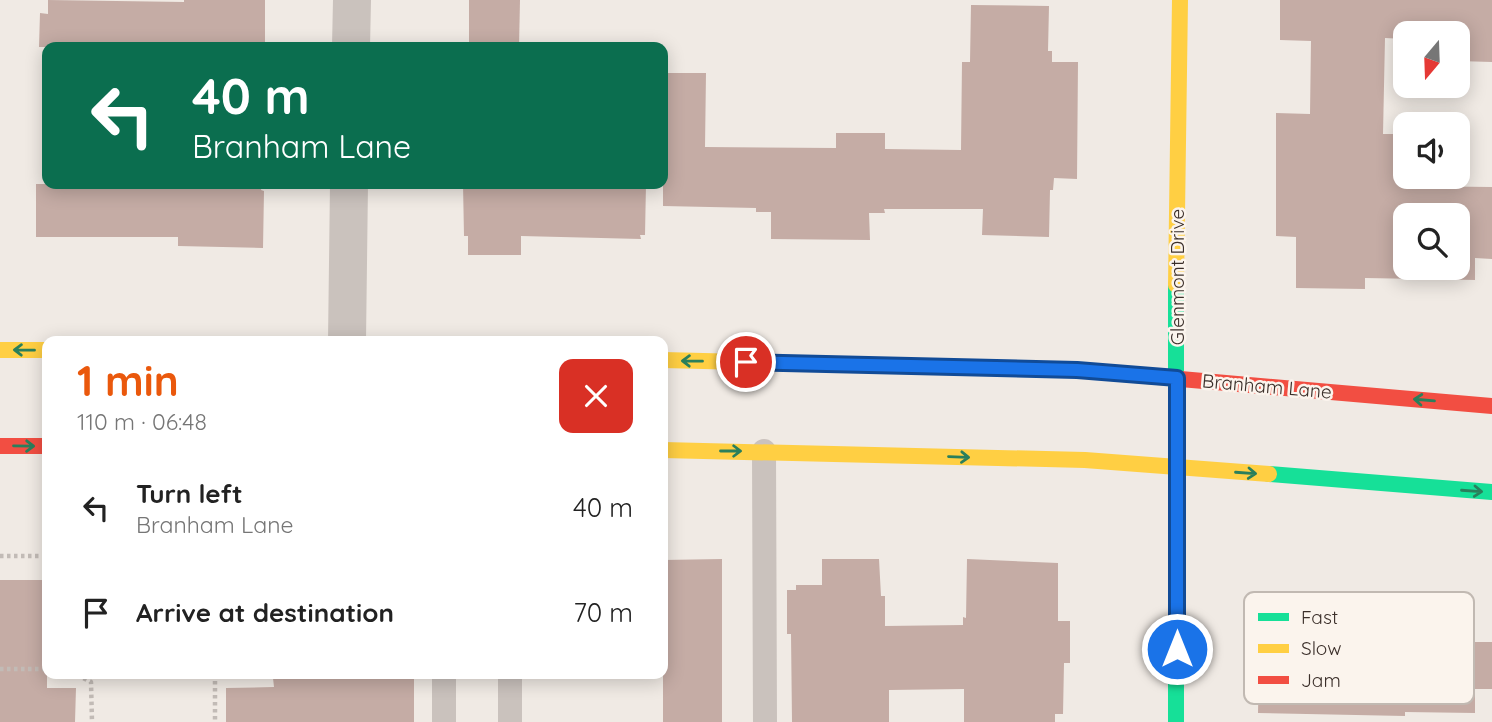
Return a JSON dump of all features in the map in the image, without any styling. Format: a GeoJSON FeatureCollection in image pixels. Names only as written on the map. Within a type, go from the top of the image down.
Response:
{"type":"FeatureCollection","features":[{"type":"Feature","properties":{"kind":"main road","name":"Glenmont Drive"},"geometry":{"type":"LineString","coordinates":[[1176,722],[1180,0]]}},
{"type":"Feature","properties":{"kind":"main road"},"geometry":{"type":"LineString","coordinates":[[0,350],[42,350]]}},
{"type":"Feature","properties":{"kind":"main road","name":"Branham Lane"},"geometry":{"type":"LineString","coordinates":[[668,360],[1077,370],[1492,406]]}},
{"type":"Feature","properties":{"kind":"main road"},"geometry":{"type":"LineString","coordinates":[[0,446],[42,446]]}},
{"type":"Feature","properties":{"kind":"main road"},"geometry":{"type":"LineString","coordinates":[[668,450],[1085,460],[1492,492]]}},
{"type":"Feature","properties":{"kind":"street"},"geometry":{"type":"LineString","coordinates":[[351,42],[352,0]]}},
{"type":"Feature","properties":{"kind":"street"},"geometry":{"type":"LineString","coordinates":[[347,336],[349,189]]}},
{"type":"Feature","properties":{"kind":"lane"},"geometry":{"type":"LineString","coordinates":[[764,451],[765,722]]}},
{"type":"Feature","properties":{"kind":"lane"},"geometry":{"type":"LineString","coordinates":[[444,679],[444,722]]}},
{"type":"Feature","properties":{"kind":"lane"},"geometry":{"type":"LineString","coordinates":[[510,679],[510,722]]}},
{"type":"Feature","properties":{"kind":"path"},"geometry":{"type":"LineString","coordinates":[[0,556],[42,556]]}},
{"type":"Feature","properties":{"kind":"path"},"geometry":{"type":"LineString","coordinates":[[0,669],[42,669]]}},
{"type":"Feature","properties":{"kind":"path"},"geometry":{"type":"LineString","coordinates":[[86,679],[91,682],[92,722]]}},
{"type":"Feature","properties":{"kind":"path"},"geometry":{"type":"LineString","coordinates":[[215,679],[215,722]]}},
{"type":"Feature","properties":{"kind":"building"},"geometry":{"type":"Polygon","coordinates":[[[48,0],[265,0],[265,42],[42,42],[42,47],[39,47],[40,13],[48,14],[48,0]]]}},
{"type":"Feature","properties":{"kind":"building"},"geometry":{"type":"Polygon","coordinates":[[[469,0],[520,0],[519,42],[469,42],[469,0]]]}},
{"type":"Feature","properties":{"kind":"building"},"geometry":{"type":"Polygon","coordinates":[[[1280,0],[1492,0],[1492,62],[1470,61],[1470,21],[1393,21],[1393,38],[1385,38],[1383,134],[1393,134],[1393,189],[1492,187],[1492,259],[1475,258],[1475,280],[1470,280],[1470,203],[1393,203],[1393,279],[1365,278],[1365,289],[1296,288],[1296,237],[1276,236],[1276,113],[1310,114],[1311,41],[1280,40],[1280,0]]]}},
{"type":"Feature","properties":{"kind":"building"},"geometry":{"type":"Polygon","coordinates":[[[971,5],[1049,6],[1048,51],[1052,51],[1052,62],[1078,62],[1077,179],[1054,178],[1053,190],[1050,190],[1049,237],[982,235],[983,209],[884,209],[885,213],[869,213],[870,240],[771,239],[771,212],[756,212],[756,208],[663,206],[663,189],[668,189],[668,73],[706,73],[705,147],[836,148],[836,133],[885,133],[885,149],[961,150],[962,62],[970,62],[971,5]]]}},
{"type":"Feature","properties":{"kind":"building"},"geometry":{"type":"Polygon","coordinates":[[[36,184],[42,184],[42,189],[264,191],[263,248],[178,246],[178,237],[36,237],[36,184]]]}},
{"type":"Feature","properties":{"kind":"building"},"geometry":{"type":"Polygon","coordinates":[[[463,189],[646,189],[645,235],[640,235],[641,239],[521,236],[521,255],[468,255],[468,236],[464,236],[463,189]]]}},
{"type":"Feature","properties":{"kind":"building"},"geometry":{"type":"Polygon","coordinates":[[[722,559],[722,722],[663,722],[663,679],[668,679],[668,560],[722,559]]]}},
{"type":"Feature","properties":{"kind":"building"},"geometry":{"type":"Polygon","coordinates":[[[822,559],[879,559],[881,596],[885,596],[885,626],[963,625],[963,617],[966,618],[967,559],[1058,563],[1058,621],[1070,621],[1070,663],[1064,663],[1063,714],[1055,714],[1055,722],[964,722],[964,689],[889,690],[889,722],[792,722],[791,634],[787,634],[787,590],[796,590],[796,585],[822,585],[822,559]]]}},
{"type":"Feature","properties":{"kind":"building"},"geometry":{"type":"Polygon","coordinates":[[[0,580],[42,580],[42,679],[47,679],[47,688],[76,688],[75,722],[0,722],[0,580]]]}},
{"type":"Feature","properties":{"kind":"building"},"geometry":{"type":"Polygon","coordinates":[[[1474,642],[1492,642],[1492,689],[1475,689],[1475,713],[1405,712],[1405,716],[1258,713],[1258,704],[1474,704],[1474,642]]]}},
{"type":"Feature","properties":{"kind":"building"},"geometry":{"type":"Polygon","coordinates":[[[273,679],[414,679],[414,722],[226,722],[226,688],[274,687],[273,679]]]}},
{"type":"Feature","properties":{"kind":"traffic: fast"},"geometry":{"type":"LineString","coordinates":[[1176,285],[1176,722]]}},
{"type":"Feature","properties":{"kind":"traffic: fast"},"geometry":{"type":"LineString","coordinates":[[1269,474],[1492,492]]}},
{"type":"Feature","properties":{"kind":"traffic: slow"},"geometry":{"type":"LineString","coordinates":[[1176,285],[1180,0]]}},
{"type":"Feature","properties":{"kind":"traffic: slow"},"geometry":{"type":"LineString","coordinates":[[0,350],[42,350]]}},
{"type":"Feature","properties":{"kind":"traffic: slow"},"geometry":{"type":"LineString","coordinates":[[668,360],[1077,370],[1169,378]]}},
{"type":"Feature","properties":{"kind":"traffic: slow"},"geometry":{"type":"LineString","coordinates":[[668,450],[1085,460],[1269,474]]}},
{"type":"Feature","properties":{"kind":"traffic: jam"},"geometry":{"type":"LineString","coordinates":[[1169,378],[1492,406]]}},
{"type":"Feature","properties":{"kind":"traffic: jam"},"geometry":{"type":"LineString","coordinates":[[0,446],[42,446]]}},
{"type":"Feature","properties":{"kind":"route"},"geometry":{"type":"LineString","coordinates":[[746,362],[1077,370],[1177,378],[1177,649]]}}]}
